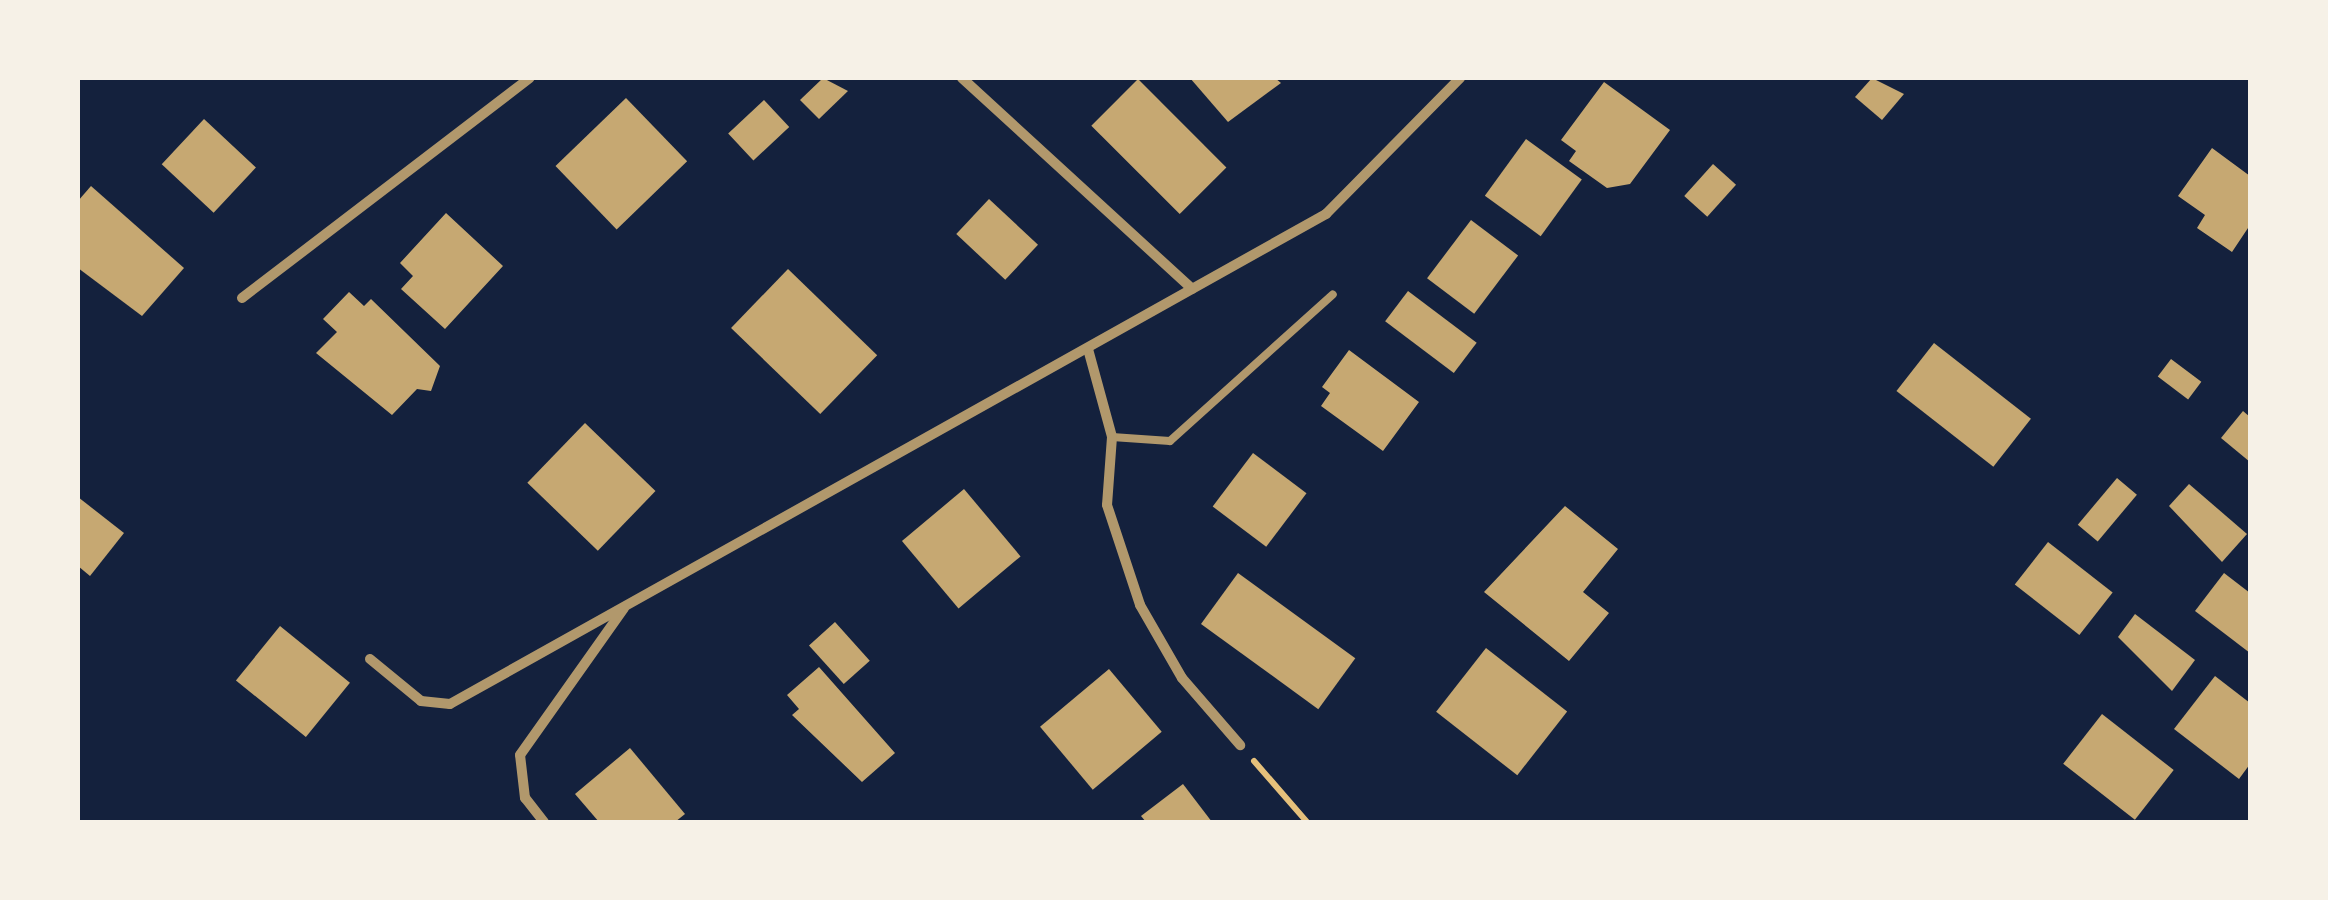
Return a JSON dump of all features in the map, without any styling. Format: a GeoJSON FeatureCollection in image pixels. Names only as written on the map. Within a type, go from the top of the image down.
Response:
{"type":"FeatureCollection","features":[{"type":"Feature","properties":{"kind":"street"},"geometry":{"type":"LineString","coordinates":[[242,298],[530,78]]}},
{"type":"Feature","properties":{"kind":"street"},"geometry":{"type":"LineString","coordinates":[[962,78],[1192,289]]}},
{"type":"Feature","properties":{"kind":"street"},"geometry":{"type":"LineString","coordinates":[[370,659],[422,701],[450,704],[1326,214],[1460,78]]}},
{"type":"Feature","properties":{"kind":"street"},"geometry":{"type":"LineString","coordinates":[[1088,349],[1112,437],[1107,505],[1140,605],[1182,678],[1240,745]]}},
{"type":"Feature","properties":{"kind":"street"},"geometry":{"type":"LineString","coordinates":[[544,822],[525,798],[520,755],[628,603]]}},
{"type":"Feature","properties":{"kind":"lane"},"geometry":{"type":"LineString","coordinates":[[1112,437],[1170,442],[1333,294]]}},
{"type":"Feature","properties":{"kind":"path"},"geometry":{"type":"LineString","coordinates":[[1240,745],[1307,822]]}},
{"type":"Feature","properties":{"kind":"building"},"geometry":{"type":"Polygon","coordinates":[[[823,78],[848,91],[819,119],[800,100],[823,78]]]}},
{"type":"Feature","properties":{"kind":"building"},"geometry":{"type":"Polygon","coordinates":[[[1190,78],[1275,78],[1281,83],[1228,122],[1190,78]]]}},
{"type":"Feature","properties":{"kind":"building"},"geometry":{"type":"Polygon","coordinates":[[[1872,78],[1904,94],[1882,120],[1855,97],[1872,78]]]}},
{"type":"Feature","properties":{"kind":"building"},"geometry":{"type":"Polygon","coordinates":[[[1138,79],[1226,167],[1180,214],[1091,126],[1138,79]]]}},
{"type":"Feature","properties":{"kind":"building"},"geometry":{"type":"Polygon","coordinates":[[[1604,82],[1670,130],[1630,184],[1607,188],[1569,161],[1576,151],[1561,140],[1604,82]]]}},
{"type":"Feature","properties":{"kind":"building"},"geometry":{"type":"Polygon","coordinates":[[[626,98],[687,161],[617,229],[556,166],[626,98]]]}},
{"type":"Feature","properties":{"kind":"building"},"geometry":{"type":"Polygon","coordinates":[[[764,100],[789,127],[753,160],[728,133],[764,100]]]}},
{"type":"Feature","properties":{"kind":"building"},"geometry":{"type":"Polygon","coordinates":[[[204,119],[256,167],[214,213],[162,164],[204,119]]]}},
{"type":"Feature","properties":{"kind":"building"},"geometry":{"type":"Polygon","coordinates":[[[1526,139],[1582,180],[1541,236],[1485,196],[1526,139]]]}},
{"type":"Feature","properties":{"kind":"building"},"geometry":{"type":"Polygon","coordinates":[[[2212,148],[2250,176],[2250,225],[2232,252],[2197,228],[2205,215],[2178,196],[2212,148]]]}},
{"type":"Feature","properties":{"kind":"building"},"geometry":{"type":"Polygon","coordinates":[[[1713,164],[1736,185],[1707,217],[1684,196],[1713,164]]]}},
{"type":"Feature","properties":{"kind":"building"},"geometry":{"type":"Polygon","coordinates":[[[91,186],[184,268],[142,316],[78,268],[78,201],[91,186]]]}},
{"type":"Feature","properties":{"kind":"building"},"geometry":{"type":"Polygon","coordinates":[[[989,199],[1038,245],[1005,280],[956,234],[989,199]]]}},
{"type":"Feature","properties":{"kind":"building"},"geometry":{"type":"Polygon","coordinates":[[[446,213],[503,266],[445,329],[401,289],[413,276],[400,263],[446,213]]]}},
{"type":"Feature","properties":{"kind":"building"},"geometry":{"type":"Polygon","coordinates":[[[1471,220],[1518,256],[1474,314],[1427,278],[1471,220]]]}},
{"type":"Feature","properties":{"kind":"building"},"geometry":{"type":"Polygon","coordinates":[[[788,269],[877,355],[820,414],[731,328],[788,269]]]}},
{"type":"Feature","properties":{"kind":"building"},"geometry":{"type":"Polygon","coordinates":[[[1408,291],[1477,343],[1454,373],[1385,321],[1408,291]]]}},
{"type":"Feature","properties":{"kind":"building"},"geometry":{"type":"Polygon","coordinates":[[[349,292],[364,306],[371,299],[440,366],[431,391],[417,389],[392,415],[316,353],[337,332],[323,319],[349,292]]]}},
{"type":"Feature","properties":{"kind":"building"},"geometry":{"type":"Polygon","coordinates":[[[1934,343],[2031,419],[1993,467],[1896,391],[1934,343]]]}},
{"type":"Feature","properties":{"kind":"building"},"geometry":{"type":"Polygon","coordinates":[[[1349,350],[1419,402],[1383,451],[1321,406],[1330,393],[1322,387],[1349,350]]]}},
{"type":"Feature","properties":{"kind":"building"},"geometry":{"type":"Polygon","coordinates":[[[2171,359],[2201,382],[2188,399],[2158,377],[2171,359]]]}},
{"type":"Feature","properties":{"kind":"building"},"geometry":{"type":"Polygon","coordinates":[[[2243,411],[2250,417],[2250,462],[2221,438],[2243,411]]]}},
{"type":"Feature","properties":{"kind":"building"},"geometry":{"type":"Polygon","coordinates":[[[585,423],[655,491],[598,551],[527,483],[585,423]]]}},
{"type":"Feature","properties":{"kind":"building"},"geometry":{"type":"Polygon","coordinates":[[[1253,453],[1307,493],[1266,547],[1213,507],[1253,453]]]}},
{"type":"Feature","properties":{"kind":"building"},"geometry":{"type":"Polygon","coordinates":[[[2117,478],[2137,495],[2098,541],[2078,525],[2117,478]]]}},
{"type":"Feature","properties":{"kind":"building"},"geometry":{"type":"Polygon","coordinates":[[[2189,484],[2247,534],[2222,562],[2169,506],[2189,484]]]}},
{"type":"Feature","properties":{"kind":"building"},"geometry":{"type":"Polygon","coordinates":[[[964,489],[1021,556],[959,608],[902,541],[964,489]]]}},
{"type":"Feature","properties":{"kind":"building"},"geometry":{"type":"Polygon","coordinates":[[[78,497],[124,533],[90,576],[78,566],[78,497]]]}},
{"type":"Feature","properties":{"kind":"building"},"geometry":{"type":"Polygon","coordinates":[[[1565,506],[1618,549],[1583,592],[1609,613],[1569,661],[1484,592],[1565,506]]]}},
{"type":"Feature","properties":{"kind":"building"},"geometry":{"type":"Polygon","coordinates":[[[2048,542],[2113,592],[2079,635],[2015,585],[2048,542]]]}},
{"type":"Feature","properties":{"kind":"building"},"geometry":{"type":"Polygon","coordinates":[[[1238,573],[1355,658],[1318,709],[1201,624],[1238,573]]]}},
{"type":"Feature","properties":{"kind":"building"},"geometry":{"type":"Polygon","coordinates":[[[2224,573],[2250,593],[2250,653],[2195,611],[2224,573]]]}},
{"type":"Feature","properties":{"kind":"building"},"geometry":{"type":"Polygon","coordinates":[[[2135,614],[2195,660],[2172,691],[2118,637],[2135,614]]]}},
{"type":"Feature","properties":{"kind":"building"},"geometry":{"type":"Polygon","coordinates":[[[835,622],[870,661],[844,684],[809,645],[835,622]]]}},
{"type":"Feature","properties":{"kind":"building"},"geometry":{"type":"Polygon","coordinates":[[[280,626],[350,683],[306,737],[236,680],[280,626]]]}},
{"type":"Feature","properties":{"kind":"building"},"geometry":{"type":"Polygon","coordinates":[[[1486,648],[1567,711],[1517,775],[1436,712],[1486,648]]]}},
{"type":"Feature","properties":{"kind":"building"},"geometry":{"type":"Polygon","coordinates":[[[819,667],[895,753],[862,782],[792,715],[799,709],[787,695],[819,667]]]}},
{"type":"Feature","properties":{"kind":"building"},"geometry":{"type":"Polygon","coordinates":[[[1109,669],[1162,732],[1093,790],[1040,727],[1109,669]]]}},
{"type":"Feature","properties":{"kind":"building"},"geometry":{"type":"Polygon","coordinates":[[[2215,676],[2250,703],[2250,764],[2239,779],[2174,729],[2215,676]]]}},
{"type":"Feature","properties":{"kind":"building"},"geometry":{"type":"Polygon","coordinates":[[[2102,714],[2174,770],[2135,820],[2063,764],[2102,714]]]}},
{"type":"Feature","properties":{"kind":"building"},"geometry":{"type":"Polygon","coordinates":[[[630,748],[685,814],[675,822],[599,822],[575,794],[630,748]]]}},
{"type":"Feature","properties":{"kind":"building"},"geometry":{"type":"Polygon","coordinates":[[[1183,784],[1212,822],[1146,822],[1141,816],[1183,784]]]}}]}
